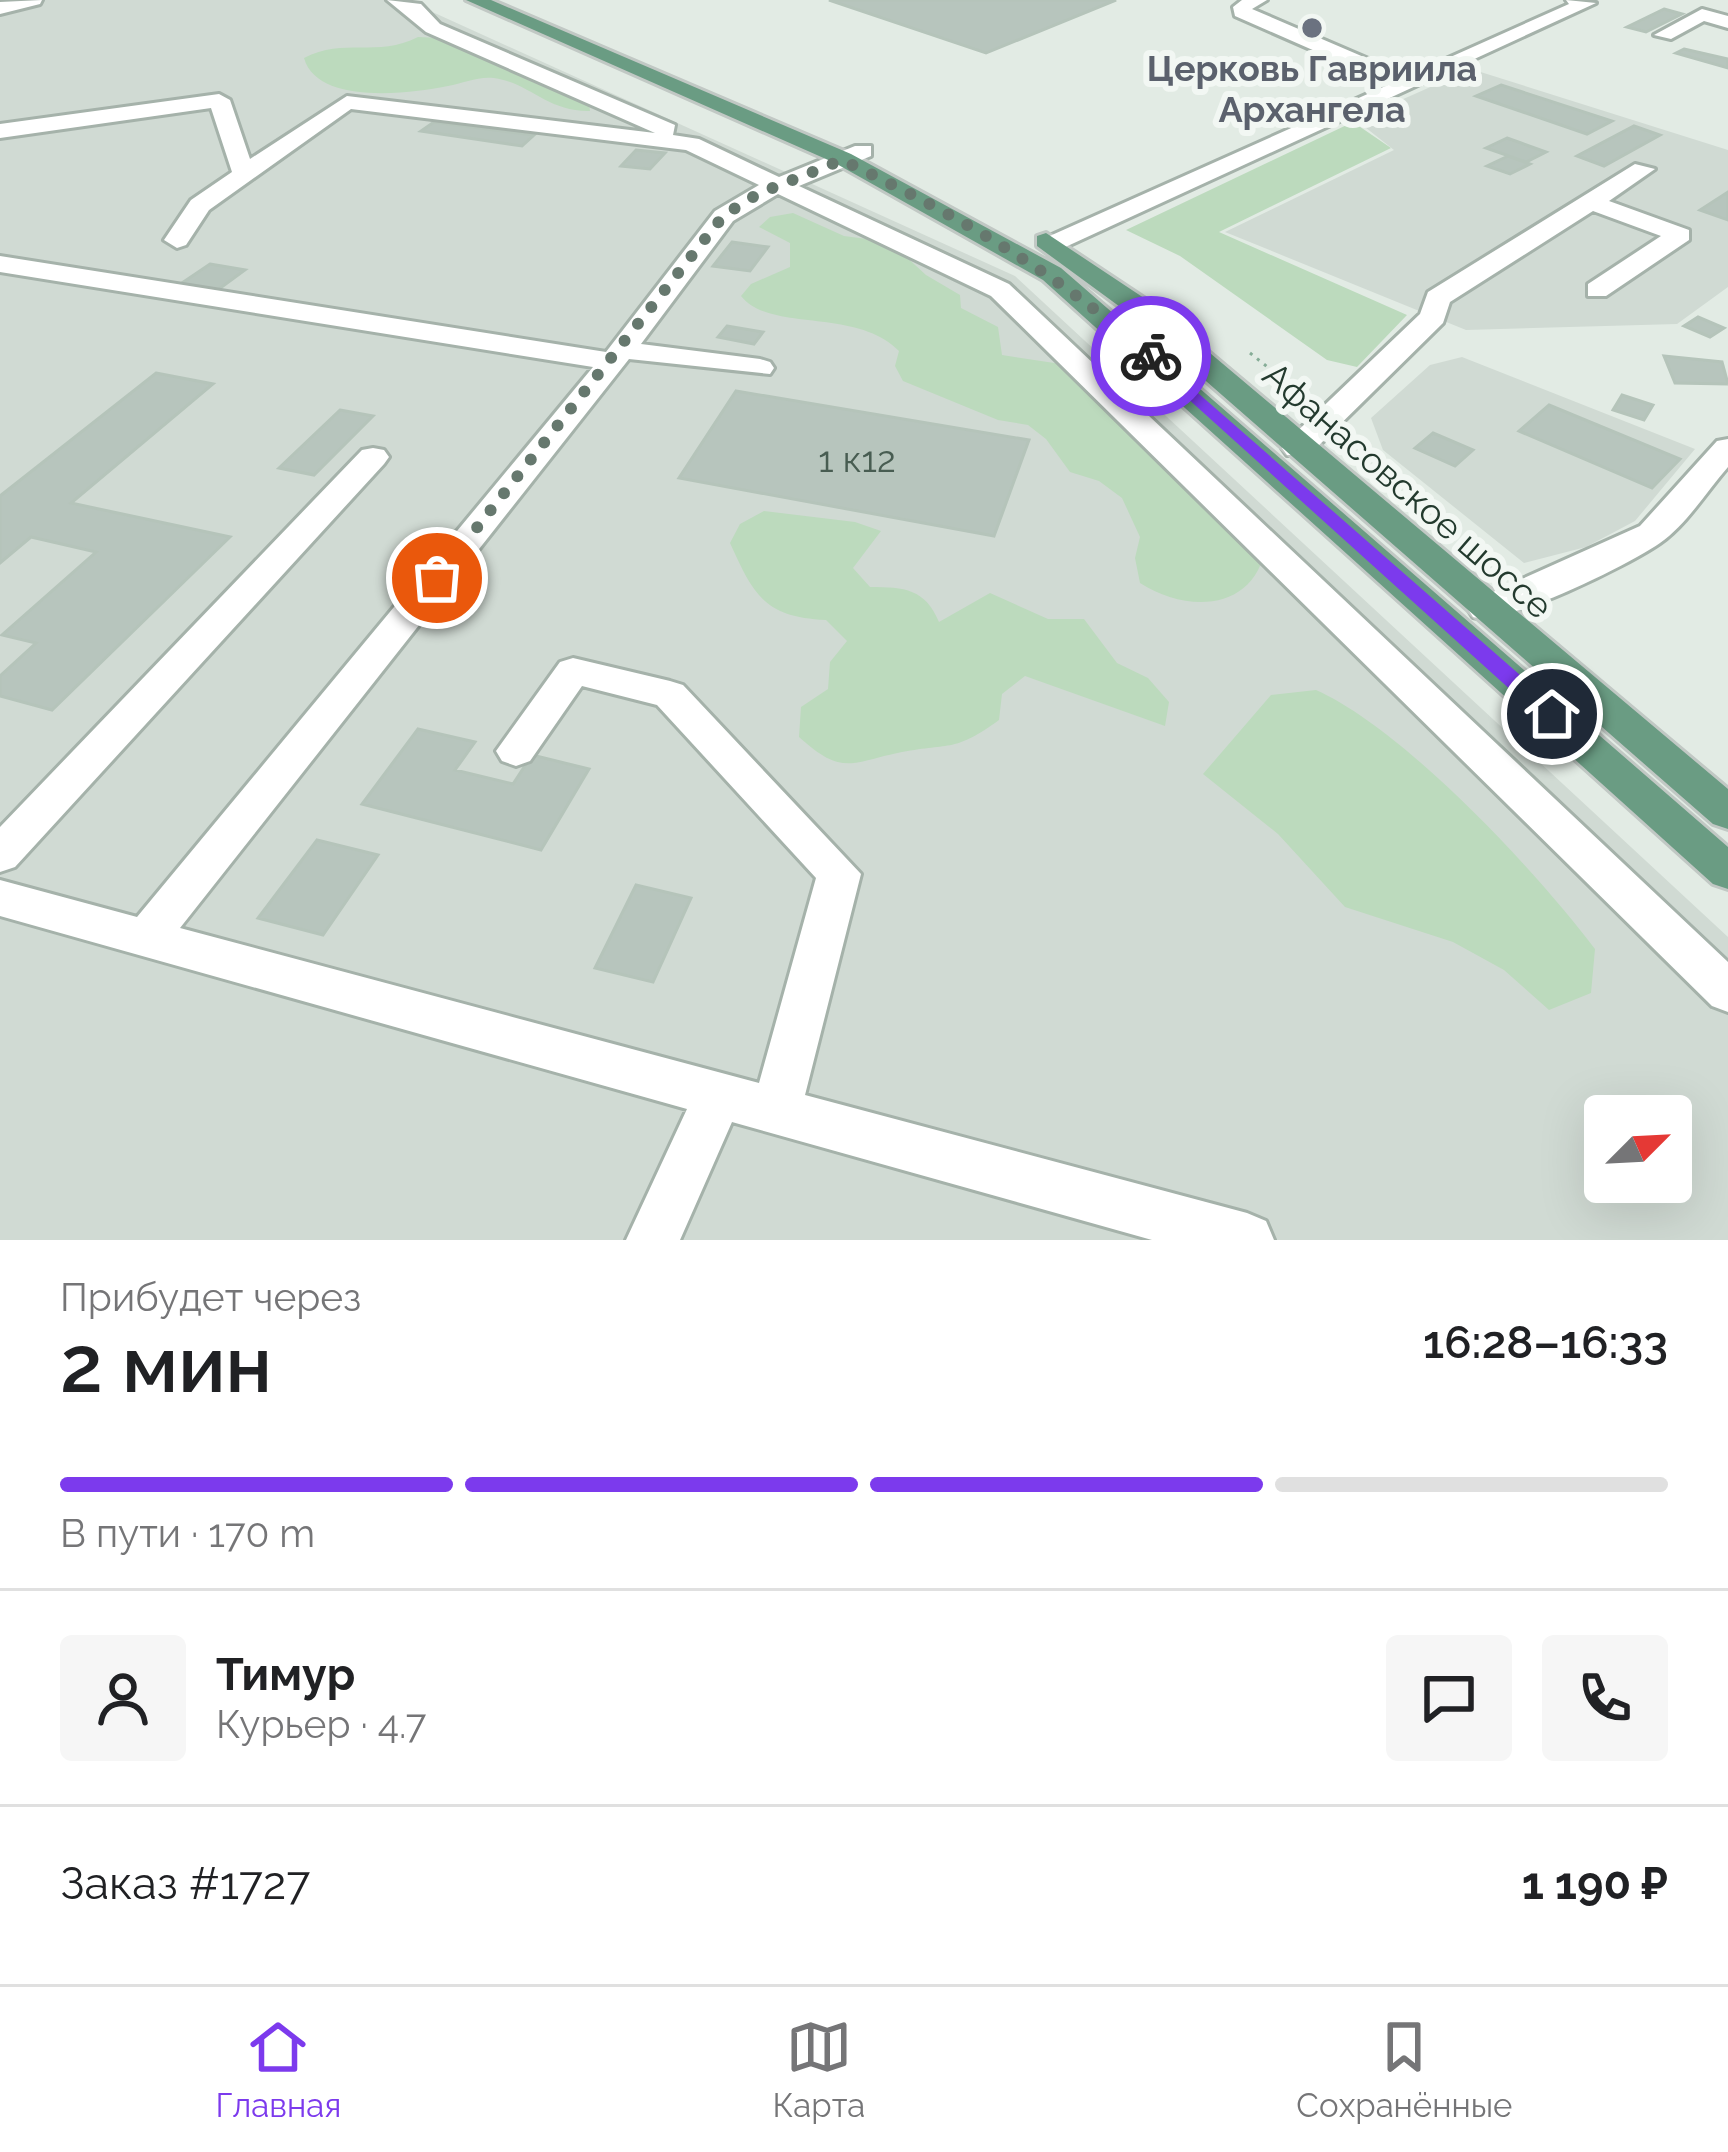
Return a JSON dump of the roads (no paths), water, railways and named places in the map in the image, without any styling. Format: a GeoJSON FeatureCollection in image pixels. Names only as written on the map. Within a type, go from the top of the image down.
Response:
{"type":"FeatureCollection","features":[{"type":"Feature","properties":{"kind":"main road","name":"Афанасовское шоссе"},"geometry":{"type":"LineString","coordinates":[[475,0],[852,155],[1008,244],[1081,296],[1728,872]]}},
{"type":"Feature","properties":{"kind":"main road","name":"Афанасовское шоссе"},"geometry":{"type":"LineString","coordinates":[[505,0],[1052,244],[1137,306],[1728,813]]}},
{"type":"Feature","properties":{"kind":"street"},"geometry":{"type":"LineString","coordinates":[[0,8],[33,0]]}},
{"type":"Feature","properties":{"kind":"street"},"geometry":{"type":"LineString","coordinates":[[396,0],[414,8],[433,28],[1000,290],[1728,992]]}},
{"type":"Feature","properties":{"kind":"street"},"geometry":{"type":"LineString","coordinates":[[1258,0],[1241,7],[1242,12],[1406,82]]}},
{"type":"Feature","properties":{"kind":"street"},"geometry":{"type":"LineString","coordinates":[[1052,244],[1587,4],[1575,0]]}},
{"type":"Feature","properties":{"kind":"street"},"geometry":{"type":"LineString","coordinates":[[1664,35],[1702,15],[1725,13]]}},
{"type":"Feature","properties":{"kind":"street"},"geometry":{"type":"LineString","coordinates":[[0,131],[219,100],[244,174]]}},
{"type":"Feature","properties":{"kind":"street"},"geometry":{"type":"LineString","coordinates":[[176,240],[200,205],[347,102],[691,144]]}},
{"type":"Feature","properties":{"kind":"street"},"geometry":{"type":"LineString","coordinates":[[146,938],[616,356],[724,215],[775,187],[852,155]]}},
{"type":"Feature","properties":{"kind":"street"},"geometry":{"type":"LineString","coordinates":[[1298,448],[1433,317],[1438,298],[1643,169]]}},
{"type":"Feature","properties":{"kind":"street"},"geometry":{"type":"LineString","coordinates":[[1590,202],[1680,235],[1597,290]]}},
{"type":"Feature","properties":{"kind":"street"},"geometry":{"type":"LineString","coordinates":[[0,264],[616,356],[760,368]]}},
{"type":"Feature","properties":{"kind":"street"},"geometry":{"type":"LineString","coordinates":[[1486,609],[1614,555],[1652,533],[1728,448]]}},
{"type":"Feature","properties":{"kind":"street"},"geometry":{"type":"LineString","coordinates":[[0,855],[373,457]]}},
{"type":"Feature","properties":{"kind":"street"},"geometry":{"type":"LineString","coordinates":[[516,751],[573,671],[670,694],[839,874],[776,1113]]}},
{"type":"Feature","properties":{"kind":"street"},"geometry":{"type":"LineString","coordinates":[[0,898],[1247,1240]]}},
{"type":"Feature","properties":{"kind":"street"},"geometry":{"type":"LineString","coordinates":[[653,1240],[718,1097]]}},
{"type":"Feature","properties":{"kind":"place","name":"Церковь Гавриила Архангела"},"geometry":{"type":"Point","coordinates":[1312,28]}}]}
